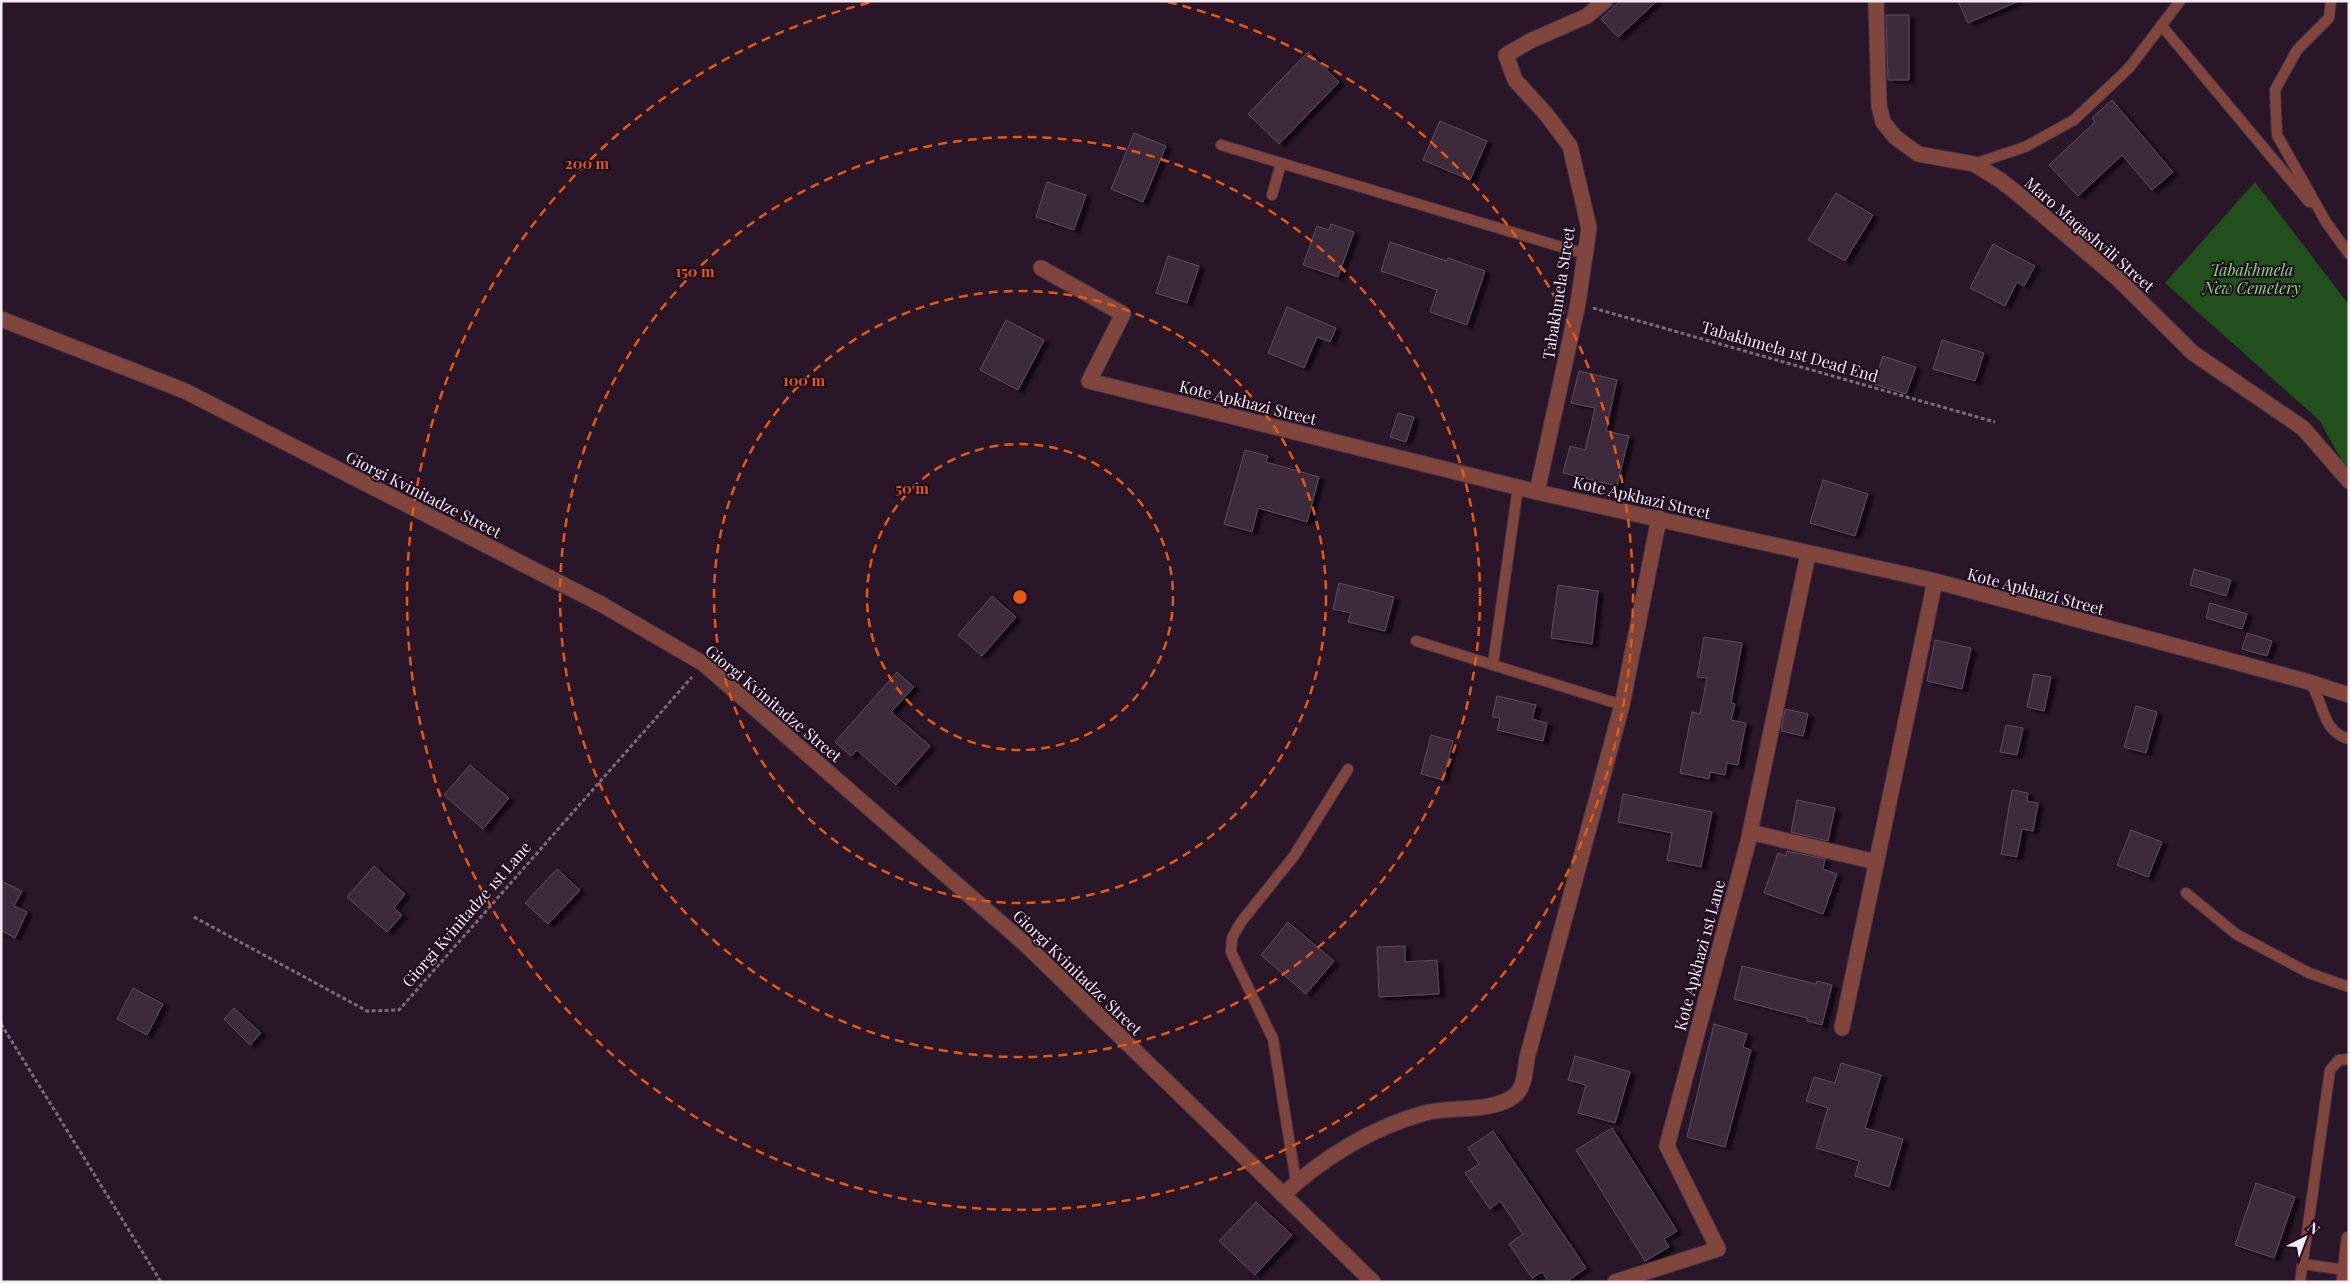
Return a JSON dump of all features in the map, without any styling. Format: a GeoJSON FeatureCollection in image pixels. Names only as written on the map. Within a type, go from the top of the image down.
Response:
{"type":"FeatureCollection","features":[{"type":"Feature","properties":{"kind":"street","name":"Tabakhmela Street"},"geometry":{"type":"LineString","coordinates":[[1537,492],[1578,303],[1589,228],[1570,146],[1546,114],[1515,80],[1506,55],[1530,41],[1587,16],[1606,1]]}},
{"type":"Feature","properties":{"kind":"street","name":"Maro Maqashvili Street"},"geometry":{"type":"LineString","coordinates":[[1876,1],[1879,106],[1882,122],[1895,137],[1918,154],[1974,164],[2006,184],[2117,278],[2193,353],[2303,428],[2349,481]]}},
{"type":"Feature","properties":{"kind":"street","name":"Kote Apkhazi Street"},"geometry":{"type":"LineString","coordinates":[[1041,268],[1123,314],[1089,381],[1537,492],[1934,581],[2308,682],[2349,695]]}},
{"type":"Feature","properties":{"kind":"street","name":"Giorgi Kvinitadze Street"},"geometry":{"type":"LineString","coordinates":[[1,319],[186,391],[602,604],[704,664],[1025,944],[1284,1194],[1372,1282]]}},
{"type":"Feature","properties":{"kind":"street"},"geometry":{"type":"LineString","coordinates":[[1284,1194],[1296,1182],[1353,1143],[1397,1123],[1426,1113],[1501,1104],[1515,1096],[1522,1084],[1527,1058],[1622,705],[1659,518]]}},
{"type":"Feature","properties":{"kind":"street","name":"Kote Apkhazi 1st Lane"},"geometry":{"type":"LineString","coordinates":[[1615,1282],[1718,1249],[1667,1146],[1750,832],[1808,554]]}},
{"type":"Feature","properties":{"kind":"street"},"geometry":{"type":"LineString","coordinates":[[1842,1028],[1934,581]]}},
{"type":"Feature","properties":{"kind":"street"},"geometry":{"type":"LineString","coordinates":[[1750,832],[1876,862]]}},
{"type":"Feature","properties":{"kind":"street"},"geometry":{"type":"LineString","coordinates":[[2345,1276],[2349,1238]]}},
{"type":"Feature","properties":{"kind":"lane"},"geometry":{"type":"LineString","coordinates":[[1974,164],[2025,147],[2074,120],[2129,68],[2180,1]]}},
{"type":"Feature","properties":{"kind":"lane"},"geometry":{"type":"LineString","coordinates":[[2326,222],[2277,135],[2275,90],[2296,50],[2329,18],[2331,1]]}},
{"type":"Feature","properties":{"kind":"lane"},"geometry":{"type":"LineString","coordinates":[[2161,25],[2326,222],[2349,254]]}},
{"type":"Feature","properties":{"kind":"lane"},"geometry":{"type":"LineString","coordinates":[[1221,145],[1585,254]]}},
{"type":"Feature","properties":{"kind":"lane"},"geometry":{"type":"LineString","coordinates":[[1272,195],[1281,164]]}},
{"type":"Feature","properties":{"kind":"lane"},"geometry":{"type":"LineString","coordinates":[[1493,664],[1518,487]]}},
{"type":"Feature","properties":{"kind":"lane"},"geometry":{"type":"LineString","coordinates":[[1416,641],[1622,705]]}},
{"type":"Feature","properties":{"kind":"lane"},"geometry":{"type":"LineString","coordinates":[[2308,682],[2314,688],[2325,720],[2332,730],[2349,739]]}},
{"type":"Feature","properties":{"kind":"lane"},"geometry":{"type":"LineString","coordinates":[[1296,1182],[1273,1039],[1231,952],[1232,938],[1241,922],[1294,856],[1348,769]]}},
{"type":"Feature","properties":{"kind":"lane"},"geometry":{"type":"LineString","coordinates":[[2186,893],[2236,934],[2309,973],[2349,987]]}},
{"type":"Feature","properties":{"kind":"lane"},"geometry":{"type":"LineString","coordinates":[[2300,1282],[2330,1070],[2338,1060],[2349,1059]]}},
{"type":"Feature","properties":{"kind":"lane"},"geometry":{"type":"LineString","coordinates":[[2303,1264],[2345,1276]]}},
{"type":"Feature","properties":{"kind":"path","name":"Tabakhmela 1st Dead End"},"geometry":{"type":"LineString","coordinates":[[1578,303],[1995,422]]}},
{"type":"Feature","properties":{"kind":"path","name":"Giorgi Kvinitadze 1st Lane"},"geometry":{"type":"LineString","coordinates":[[194,917],[368,1011],[399,1010],[704,664]]}},
{"type":"Feature","properties":{"kind":"path"},"geometry":{"type":"LineString","coordinates":[[1,1024],[20,1050],[161,1282]]}},
{"type":"Feature","properties":{"kind":"green space","name":"Tabakhmela New Cemetery"},"geometry":{"type":"Polygon","coordinates":[[[2255,182],[2349,305],[2349,473],[2319,420],[2165,283],[2255,182]]]}},
{"type":"Feature","properties":{"kind":"building"},"geometry":{"type":"Polygon","coordinates":[[[1620,1],[1657,1],[1618,37],[1601,19],[1620,1]]]}},
{"type":"Feature","properties":{"kind":"building"},"geometry":{"type":"Polygon","coordinates":[[[1958,1],[2019,1],[1968,23],[1958,1]]]}},
{"type":"Feature","properties":{"kind":"building"},"geometry":{"type":"Polygon","coordinates":[[[1886,15],[1909,15],[1909,80],[1888,80],[1886,15]]]}},
{"type":"Feature","properties":{"kind":"building"},"geometry":{"type":"Polygon","coordinates":[[[1308,52],[1339,82],[1279,144],[1248,114],[1308,52]]]}},
{"type":"Feature","properties":{"kind":"building"},"geometry":{"type":"Polygon","coordinates":[[[2112,100],[2173,172],[2152,190],[2122,155],[2078,196],[2049,165],[2095,122],[2092,118],[2112,100]]]}},
{"type":"Feature","properties":{"kind":"building"},"geometry":{"type":"Polygon","coordinates":[[[1440,121],[1487,141],[1470,180],[1423,160],[1440,121]]]}},
{"type":"Feature","properties":{"kind":"building"},"geometry":{"type":"Polygon","coordinates":[[[1134,133],[1166,146],[1143,202],[1111,189],[1134,133]]]}},
{"type":"Feature","properties":{"kind":"building"},"geometry":{"type":"Polygon","coordinates":[[[1047,182],[1086,195],[1074,230],[1036,217],[1047,182]]]}},
{"type":"Feature","properties":{"kind":"building"},"geometry":{"type":"Polygon","coordinates":[[[1836,193],[1873,215],[1845,261],[1808,240],[1836,193]]]}},
{"type":"Feature","properties":{"kind":"building"},"geometry":{"type":"Polygon","coordinates":[[[1331,224],[1354,232],[1338,277],[1303,265],[1317,226],[1329,230],[1331,224]]]}},
{"type":"Feature","properties":{"kind":"building"},"geometry":{"type":"Polygon","coordinates":[[[1390,242],[1447,261],[1448,258],[1485,271],[1467,325],[1430,312],[1437,290],[1381,271],[1390,242]]]}},
{"type":"Feature","properties":{"kind":"building"},"geometry":{"type":"Polygon","coordinates":[[[1993,244],[2035,266],[2024,286],[2017,282],[2005,306],[1970,288],[1993,244]]]}},
{"type":"Feature","properties":{"kind":"building"},"geometry":{"type":"Polygon","coordinates":[[[1168,256],[1199,266],[1187,303],[1156,293],[1168,256]]]}},
{"type":"Feature","properties":{"kind":"building"},"geometry":{"type":"Polygon","coordinates":[[[1287,307],[1336,328],[1330,342],[1317,337],[1304,368],[1268,353],[1287,307]]]}},
{"type":"Feature","properties":{"kind":"building"},"geometry":{"type":"Polygon","coordinates":[[[1006,320],[1044,340],[1018,390],[980,370],[1006,320]]]}},
{"type":"Feature","properties":{"kind":"building"},"geometry":{"type":"Polygon","coordinates":[[[1942,340],[1984,353],[1975,381],[1933,369],[1942,340]]]}},
{"type":"Feature","properties":{"kind":"building"},"geometry":{"type":"Polygon","coordinates":[[[1883,356],[1916,367],[1906,394],[1874,384],[1883,356]]]}},
{"type":"Feature","properties":{"kind":"building"},"geometry":{"type":"Polygon","coordinates":[[[1579,371],[1617,380],[1606,431],[1629,436],[1617,486],[1563,473],[1570,446],[1585,450],[1595,408],[1571,403],[1579,371]]]}},
{"type":"Feature","properties":{"kind":"building"},"geometry":{"type":"Polygon","coordinates":[[[1398,413],[1414,417],[1406,442],[1390,437],[1398,413]]]}},
{"type":"Feature","properties":{"kind":"building"},"geometry":{"type":"Polygon","coordinates":[[[1245,450],[1268,456],[1266,462],[1319,477],[1307,522],[1258,508],[1252,532],[1224,524],[1245,450]]]}},
{"type":"Feature","properties":{"kind":"building"},"geometry":{"type":"Polygon","coordinates":[[[1823,480],[1868,494],[1855,536],[1810,523],[1823,480]]]}},
{"type":"Feature","properties":{"kind":"building"},"geometry":{"type":"Polygon","coordinates":[[[2194,569],[2231,580],[2226,596],[2190,585],[2194,569]]]}},
{"type":"Feature","properties":{"kind":"building"},"geometry":{"type":"Polygon","coordinates":[[[1339,583],[1394,597],[1385,631],[1348,622],[1351,613],[1333,609],[1339,583]]]}},
{"type":"Feature","properties":{"kind":"building"},"geometry":{"type":"Polygon","coordinates":[[[1558,585],[1598,591],[1592,644],[1551,638],[1558,585]]]}},
{"type":"Feature","properties":{"kind":"building"},"geometry":{"type":"Polygon","coordinates":[[[992,596],[1016,617],[982,656],[958,635],[992,596]]]}},
{"type":"Feature","properties":{"kind":"building"},"geometry":{"type":"Polygon","coordinates":[[[2210,603],[2247,614],[2242,629],[2206,618],[2210,603]]]}},
{"type":"Feature","properties":{"kind":"building"},"geometry":{"type":"Polygon","coordinates":[[[2247,633],[2272,641],[2267,656],[2242,649],[2247,633]]]}},
{"type":"Feature","properties":{"kind":"building"},"geometry":{"type":"Polygon","coordinates":[[[1704,637],[1742,643],[1731,703],[1735,704],[1731,720],[1746,723],[1738,765],[1727,763],[1725,775],[1710,772],[1709,779],[1680,773],[1692,712],[1700,714],[1707,678],[1697,677],[1704,637]]]}},
{"type":"Feature","properties":{"kind":"building"},"geometry":{"type":"Polygon","coordinates":[[[1935,640],[1971,648],[1962,689],[1927,681],[1935,640]]]}},
{"type":"Feature","properties":{"kind":"building"},"geometry":{"type":"Polygon","coordinates":[[[897,672],[914,687],[891,712],[930,746],[896,785],[857,750],[851,756],[835,742],[897,672]]]}},
{"type":"Feature","properties":{"kind":"building"},"geometry":{"type":"Polygon","coordinates":[[[2034,674],[2051,677],[2044,711],[2027,707],[2034,674]]]}},
{"type":"Feature","properties":{"kind":"building"},"geometry":{"type":"Polygon","coordinates":[[[1497,696],[1536,705],[1532,719],[1547,723],[1543,741],[1497,730],[1500,718],[1492,717],[1497,696]]]}},
{"type":"Feature","properties":{"kind":"building"},"geometry":{"type":"Polygon","coordinates":[[[2136,706],[2157,712],[2146,753],[2124,747],[2136,706]]]}},
{"type":"Feature","properties":{"kind":"building"},"geometry":{"type":"Polygon","coordinates":[[[1785,709],[1808,714],[1803,736],[1781,731],[1785,709]]]}},
{"type":"Feature","properties":{"kind":"building"},"geometry":{"type":"Polygon","coordinates":[[[2006,725],[2023,728],[2017,755],[2000,752],[2006,725]]]}},
{"type":"Feature","properties":{"kind":"building"},"geometry":{"type":"Polygon","coordinates":[[[1431,735],[1453,741],[1443,780],[1421,774],[1431,735]]]}},
{"type":"Feature","properties":{"kind":"building"},"geometry":{"type":"Polygon","coordinates":[[[470,765],[509,798],[483,829],[444,795],[470,765]]]}},
{"type":"Feature","properties":{"kind":"building"},"geometry":{"type":"Polygon","coordinates":[[[2012,790],[2028,793],[2027,801],[2038,803],[2033,831],[2022,829],[2017,857],[2001,854],[2012,790]]]}},
{"type":"Feature","properties":{"kind":"building"},"geometry":{"type":"Polygon","coordinates":[[[1623,794],[1712,812],[1701,867],[1667,860],[1672,833],[1618,822],[1623,794]]]}},
{"type":"Feature","properties":{"kind":"building"},"geometry":{"type":"Polygon","coordinates":[[[1797,800],[1835,808],[1828,841],[1791,832],[1797,800]]]}},
{"type":"Feature","properties":{"kind":"building"},"geometry":{"type":"Polygon","coordinates":[[[2131,830],[2162,842],[2148,877],[2117,865],[2131,830]]]}},
{"type":"Feature","properties":{"kind":"building"},"geometry":{"type":"Polygon","coordinates":[[[1787,851],[1825,859],[1823,869],[1837,874],[1823,914],[1764,893],[1778,853],[1786,856],[1787,851]]]}},
{"type":"Feature","properties":{"kind":"building"},"geometry":{"type":"Polygon","coordinates":[[[374,866],[405,894],[394,908],[402,915],[387,932],[347,897],[374,866]]]}},
{"type":"Feature","properties":{"kind":"building"},"geometry":{"type":"Polygon","coordinates":[[[557,869],[580,890],[548,924],[525,903],[557,869]]]}},
{"type":"Feature","properties":{"kind":"building"},"geometry":{"type":"Polygon","coordinates":[[[1,881],[22,891],[14,906],[27,912],[15,938],[2,931],[1,934],[1,881]]]}},
{"type":"Feature","properties":{"kind":"building"},"geometry":{"type":"Polygon","coordinates":[[[1288,922],[1334,961],[1306,994],[1261,955],[1288,922]]]}},
{"type":"Feature","properties":{"kind":"building"},"geometry":{"type":"Polygon","coordinates":[[[1405,946],[1405,962],[1437,960],[1439,994],[1379,997],[1377,947],[1405,946]]]}},
{"type":"Feature","properties":{"kind":"building"},"geometry":{"type":"Polygon","coordinates":[[[1742,966],[1816,984],[1817,981],[1832,985],[1822,1025],[1807,1021],[1807,1018],[1734,999],[1742,966]]]}},
{"type":"Feature","properties":{"kind":"building"},"geometry":{"type":"Polygon","coordinates":[[[133,988],[163,1004],[147,1035],[117,1019],[133,988]]]}},
{"type":"Feature","properties":{"kind":"building"},"geometry":{"type":"Polygon","coordinates":[[[234,1008],[261,1033],[250,1045],[224,1019],[234,1008]]]}},
{"type":"Feature","properties":{"kind":"building"},"geometry":{"type":"Polygon","coordinates":[[[1714,1024],[1747,1034],[1743,1047],[1751,1050],[1725,1147],[1687,1137],[1714,1024]]]}},
{"type":"Feature","properties":{"kind":"building"},"geometry":{"type":"Polygon","coordinates":[[[1575,1056],[1630,1072],[1615,1123],[1578,1113],[1586,1085],[1568,1080],[1575,1056]]]}},
{"type":"Feature","properties":{"kind":"building"},"geometry":{"type":"Polygon","coordinates":[[[1841,1063],[1881,1075],[1865,1128],[1903,1139],[1889,1187],[1855,1176],[1859,1161],[1816,1148],[1828,1108],[1806,1101],[1814,1077],[1835,1083],[1841,1063]]]}},
{"type":"Feature","properties":{"kind":"building"},"geometry":{"type":"Polygon","coordinates":[[[1612,1128],[1677,1231],[1664,1239],[1669,1247],[1645,1261],[1576,1150],[1612,1128]]]}},
{"type":"Feature","properties":{"kind":"building"},"geometry":{"type":"Polygon","coordinates":[[[1493,1131],[1586,1268],[1566,1282],[1549,1282],[1542,1272],[1532,1278],[1509,1244],[1523,1234],[1500,1201],[1490,1209],[1465,1173],[1479,1164],[1468,1148],[1493,1131]]]}},
{"type":"Feature","properties":{"kind":"building"},"geometry":{"type":"Polygon","coordinates":[[[2256,1183],[2295,1197],[2274,1258],[2235,1245],[2256,1183]]]}},
{"type":"Feature","properties":{"kind":"building"},"geometry":{"type":"Polygon","coordinates":[[[1256,1202],[1292,1235],[1255,1275],[1219,1241],[1256,1202]]]}}]}
